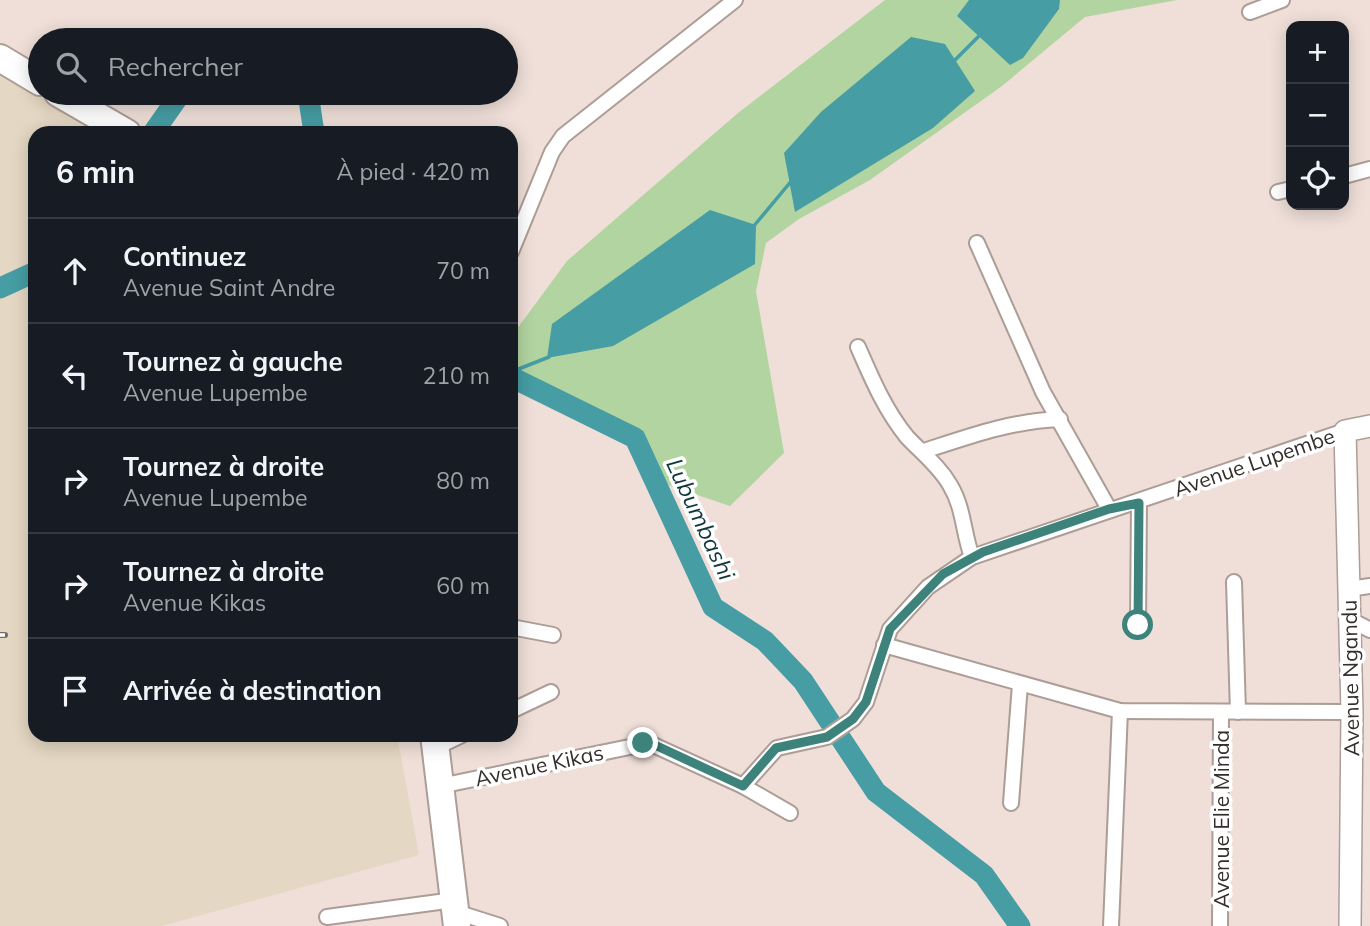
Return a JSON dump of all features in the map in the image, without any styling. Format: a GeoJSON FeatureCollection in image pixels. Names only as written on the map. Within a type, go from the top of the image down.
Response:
{"type":"FeatureCollection","features":[{"type":"Feature","properties":{"kind":"highway"},"geometry":{"type":"LineString","coordinates":[[0,58],[28,75]]}},
{"type":"Feature","properties":{"kind":"highway"},"geometry":{"type":"LineString","coordinates":[[79,105],[115,126]]}},
{"type":"Feature","properties":{"kind":"highway"},"geometry":{"type":"LineString","coordinates":[[434,742],[456,912]]}},
{"type":"Feature","properties":{"kind":"street"},"geometry":{"type":"LineString","coordinates":[[518,235],[552,152],[563,136],[735,0]]}},
{"type":"Feature","properties":{"kind":"street"},"geometry":{"type":"LineString","coordinates":[[1250,12],[1282,0]]}},
{"type":"Feature","properties":{"kind":"street"},"geometry":{"type":"LineString","coordinates":[[1349,175],[1370,169]]}},
{"type":"Feature","properties":{"kind":"street"},"geometry":{"type":"LineString","coordinates":[[977,243],[1044,392],[1109,509]]}},
{"type":"Feature","properties":{"kind":"street"},"geometry":{"type":"LineString","coordinates":[[858,347],[878,394],[910,440],[924,451],[944,475],[960,505],[963,532],[972,557]]}},
{"type":"Feature","properties":{"kind":"street"},"geometry":{"type":"LineString","coordinates":[[924,451],[995,427],[1027,420],[1060,419]]}},
{"type":"Feature","properties":{"kind":"street"},"geometry":{"type":"LineString","coordinates":[[1345,431],[1370,426]]}},
{"type":"Feature","properties":{"kind":"street","name":"Avenue Lupembe"},"geometry":{"type":"LineString","coordinates":[[743,786],[776,748],[827,737],[848,723],[866,702],[890,629],[928,587],[972,557],[1109,509],[1139,503],[1345,431]]}},
{"type":"Feature","properties":{"kind":"street","name":"Avenue Ngandu"},"geometry":{"type":"LineString","coordinates":[[1345,431],[1360,588],[1349,619],[1352,712],[1350,926]]}},
{"type":"Feature","properties":{"kind":"street"},"geometry":{"type":"LineString","coordinates":[[1138,625],[1139,503]]}},
{"type":"Feature","properties":{"kind":"street"},"geometry":{"type":"LineString","coordinates":[[1234,582],[1238,712]]}},
{"type":"Feature","properties":{"kind":"street"},"geometry":{"type":"LineString","coordinates":[[1349,619],[1370,630]]}},
{"type":"Feature","properties":{"kind":"street"},"geometry":{"type":"LineString","coordinates":[[518,628],[553,635]]}},
{"type":"Feature","properties":{"kind":"street"},"geometry":{"type":"LineString","coordinates":[[884,645],[1120,711],[1352,712]]}},
{"type":"Feature","properties":{"kind":"street"},"geometry":{"type":"LineString","coordinates":[[1011,803],[1020,684]]}},
{"type":"Feature","properties":{"kind":"street"},"geometry":{"type":"LineString","coordinates":[[518,708],[551,692]]}},
{"type":"Feature","properties":{"kind":"street"},"geometry":{"type":"LineString","coordinates":[[1111,926],[1120,711]]}},
{"type":"Feature","properties":{"kind":"street","name":"Avenue Elie Minda"},"geometry":{"type":"LineString","coordinates":[[1220,926],[1221,712]]}},
{"type":"Feature","properties":{"kind":"street","name":"Avenue Kikas"},"geometry":{"type":"LineString","coordinates":[[440,786],[643,743],[657,746],[743,786],[790,813]]}},
{"type":"Feature","properties":{"kind":"street"},"geometry":{"type":"LineString","coordinates":[[327,917],[456,912],[500,926]]}},
{"type":"Feature","properties":{"kind":"shaded area"},"geometry":{"type":"Polygon","coordinates":[[[0,68],[28,85],[28,105],[62,105],[97,126],[28,126],[28,742],[398,742],[419,855],[162,926],[0,926],[0,68]]]}},
{"type":"Feature","properties":{"kind":"green space"},"geometry":{"type":"Polygon","coordinates":[[[885,0],[1177,0],[1085,17],[1002,86],[870,180],[799,219],[766,243],[756,291],[784,453],[730,506],[665,484],[638,436],[556,399],[518,375],[518,328],[567,261],[738,113],[885,0]]]}},
{"type":"Feature","properties":{"kind":"water"},"geometry":{"type":"Polygon","coordinates":[[[969,0],[1060,0],[1059,9],[1023,58],[1010,65],[957,16],[969,0]]]}},
{"type":"Feature","properties":{"kind":"water"},"geometry":{"type":"Polygon","coordinates":[[[911,37],[945,44],[975,91],[933,128],[795,212],[784,153],[821,112],[911,37]]]}},
{"type":"Feature","properties":{"kind":"water"},"geometry":{"type":"Polygon","coordinates":[[[710,210],[756,225],[755,264],[613,346],[547,358],[552,324],[710,210]]]}},
{"type":"Feature","properties":{"kind":"waterway"},"geometry":{"type":"LineString","coordinates":[[954,61],[981,34]]}},
{"type":"Feature","properties":{"kind":"waterway","name":"Lubumbashi"},"geometry":{"type":"LineString","coordinates":[[158,126],[173,105]]}},
{"type":"Feature","properties":{"kind":"waterway","name":"Lubumbashi"},"geometry":{"type":"LineString","coordinates":[[310,105],[313,126]]}},
{"type":"Feature","properties":{"kind":"waterway"},"geometry":{"type":"LineString","coordinates":[[753,227],[793,179]]}},
{"type":"Feature","properties":{"kind":"waterway","name":"Lubumbashi"},"geometry":{"type":"LineString","coordinates":[[0,288],[28,275]]}},
{"type":"Feature","properties":{"kind":"waterway"},"geometry":{"type":"LineString","coordinates":[[518,369],[549,357]]}},
{"type":"Feature","properties":{"kind":"waterway","name":"Lubumbashi"},"geometry":{"type":"LineString","coordinates":[[518,380],[635,438],[713,607],[765,641],[803,681],[876,792],[984,875],[1020,926]]}},
{"type":"Feature","properties":{"kind":"railway"},"geometry":{"type":"LineString","coordinates":[[0,635],[5,635]]}},
{"type":"Feature","properties":{"kind":"route"},"geometry":{"type":"LineString","coordinates":[[643,743],[664,749],[743,786],[776,748],[783,744],[820,740],[853,719],[866,702],[890,629],[943,574],[983,552],[1109,509],[1139,503],[1138,625]]}}]}
